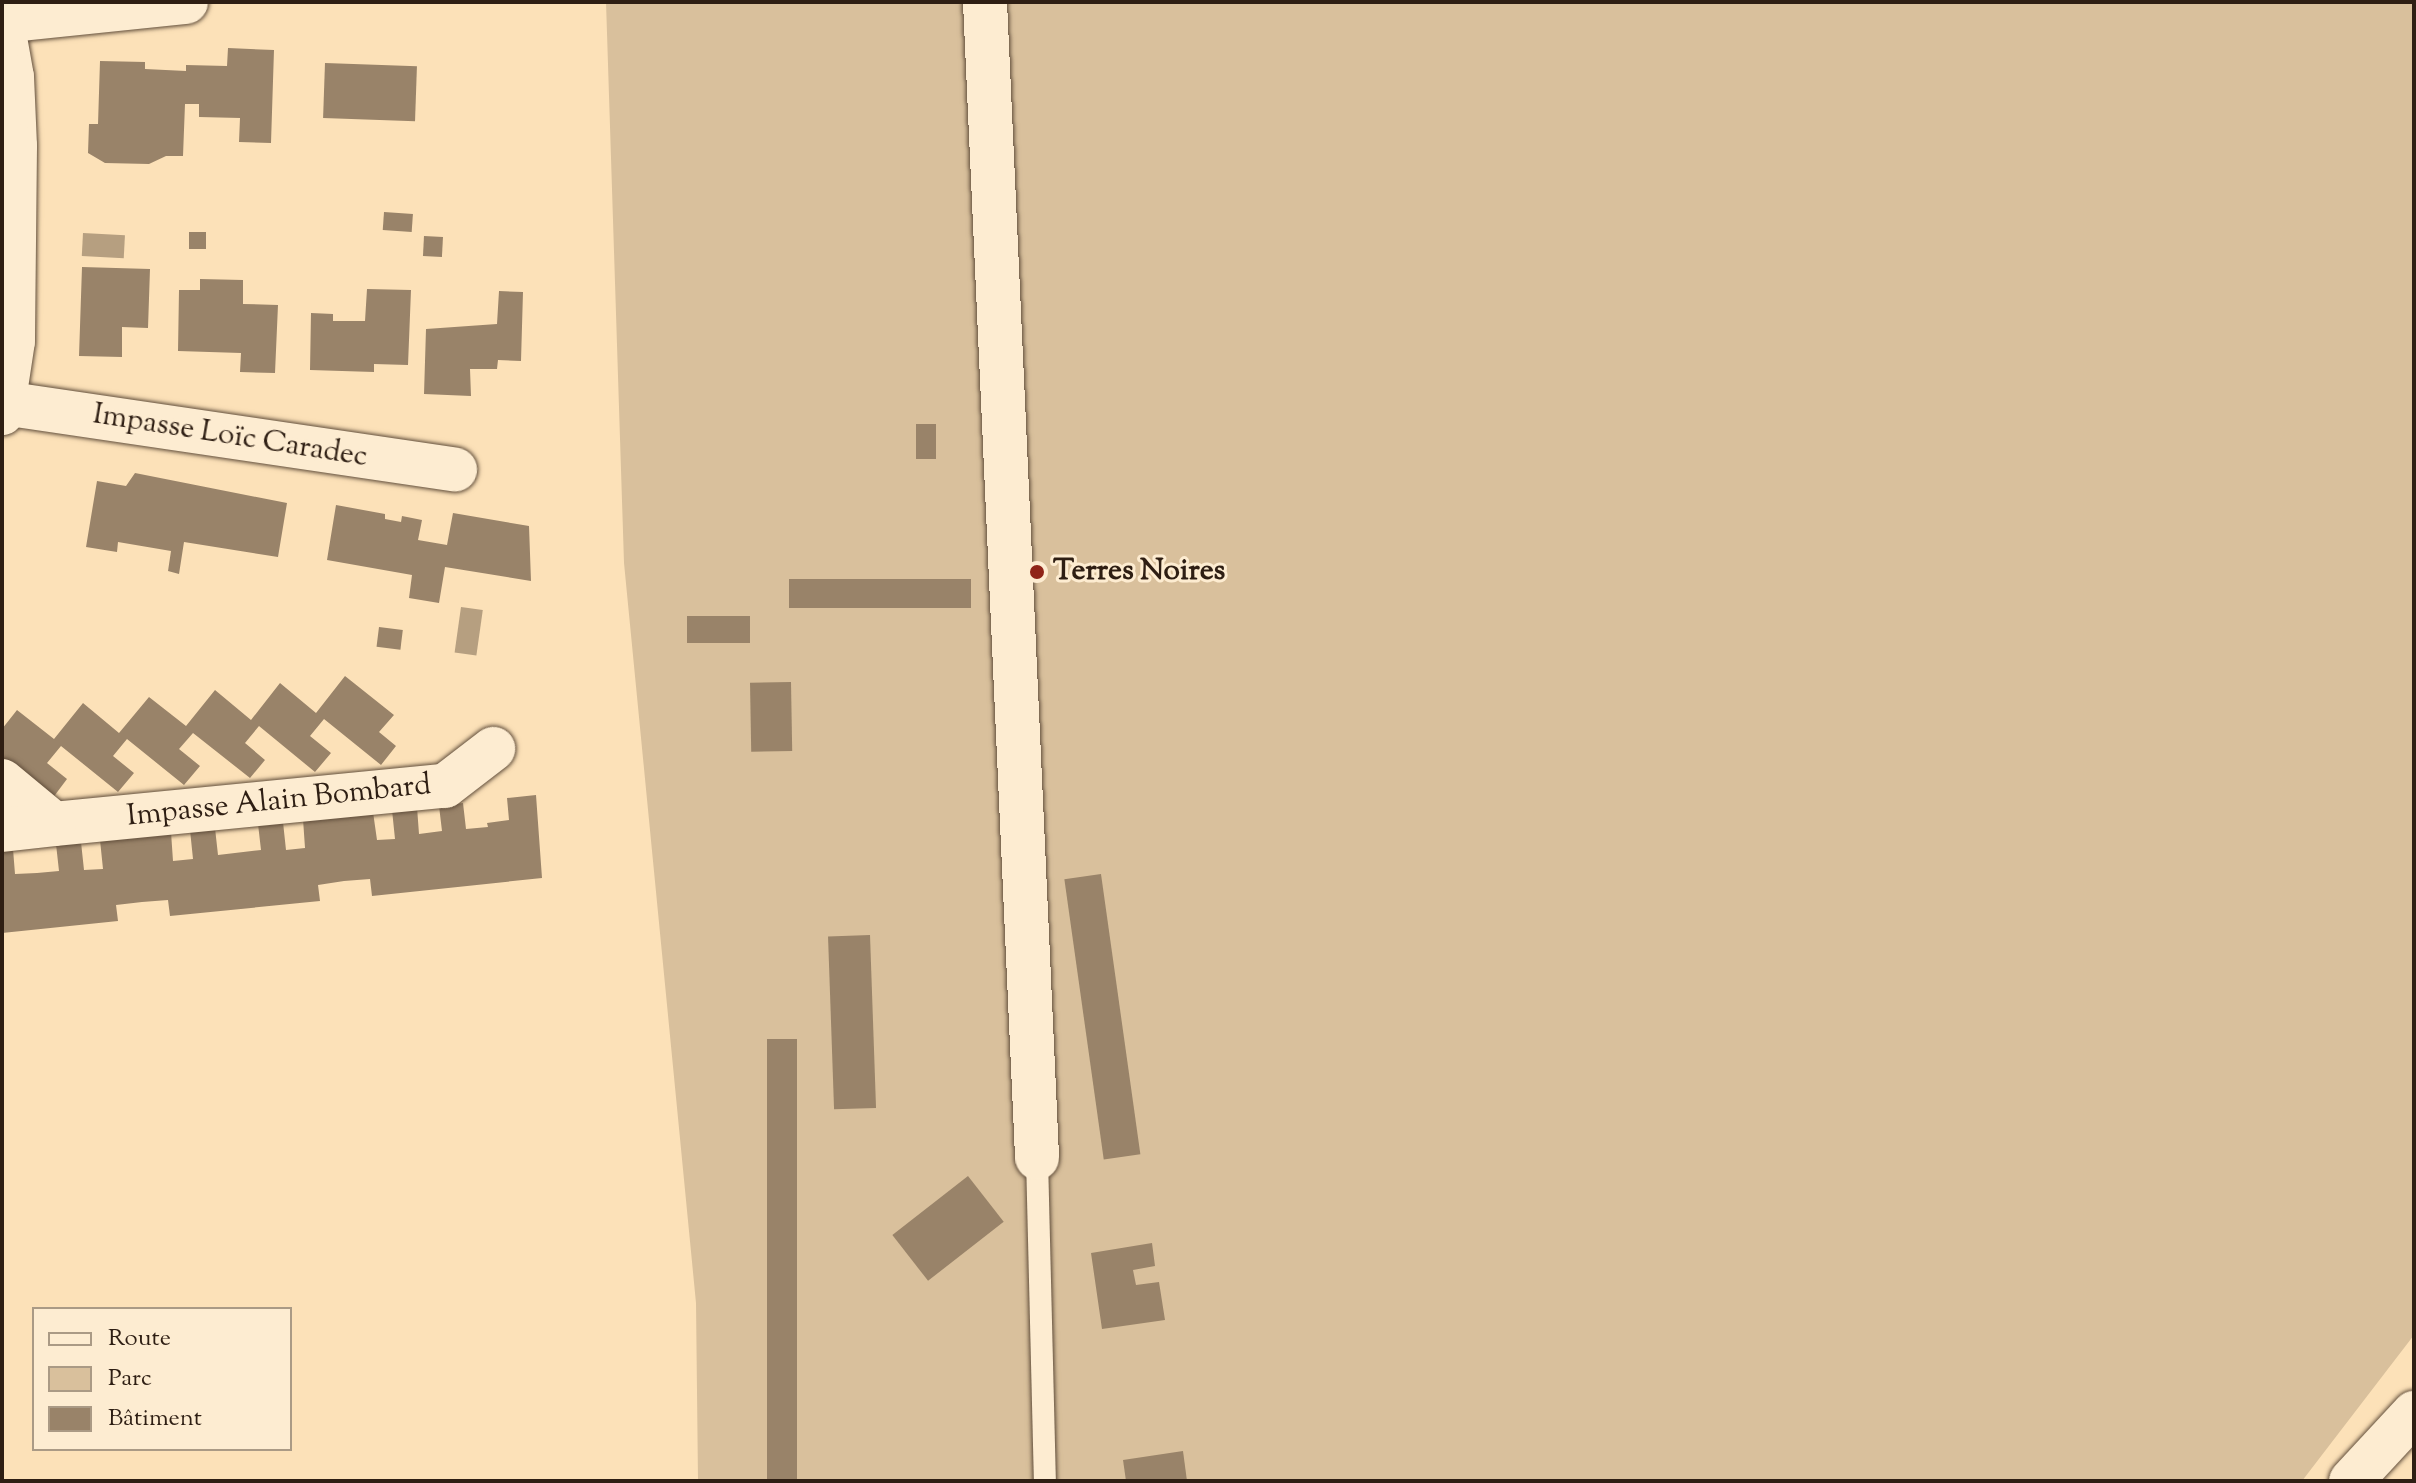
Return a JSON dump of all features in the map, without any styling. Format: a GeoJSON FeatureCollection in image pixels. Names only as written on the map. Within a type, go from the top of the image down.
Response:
{"type":"FeatureCollection","features":[{"type":"Feature","properties":{"kind":"street"},"geometry":{"type":"LineString","coordinates":[[3,408],[13,341],[15,146],[12,77],[2,21],[186,2]]}},
{"type":"Feature","properties":{"kind":"street"},"geometry":{"type":"LineString","coordinates":[[985,2],[1037,1158]]}},
{"type":"Feature","properties":{"kind":"street","name":"Impasse Loïc Caradec"},"geometry":{"type":"LineString","coordinates":[[3,408],[455,470]]}},
{"type":"Feature","properties":{"kind":"street","name":"Impasse Alain Bombard"},"geometry":{"type":"LineString","coordinates":[[2,830],[445,786],[493,749]]}},
{"type":"Feature","properties":{"kind":"street"},"geometry":{"type":"LineString","coordinates":[[2,781],[54,824]]}},
{"type":"Feature","properties":{"kind":"street"},"geometry":{"type":"LineString","coordinates":[[2351,1481],[2414,1413]]}},
{"type":"Feature","properties":{"kind":"lane"},"geometry":{"type":"LineString","coordinates":[[1037,1158],[1045,1481]]}},
{"type":"Feature","properties":{"kind":"green space"},"geometry":{"type":"Polygon","coordinates":[[[606,2],[2414,2],[2414,1335],[2302,1481],[698,1481],[696,1303],[624,563],[606,2]]]}},
{"type":"Feature","properties":{"kind":"shaded area"},"geometry":{"type":"Polygon","coordinates":[[[83,233],[125,235],[124,258],[82,256],[83,233]]]}},
{"type":"Feature","properties":{"kind":"shaded area"},"geometry":{"type":"Polygon","coordinates":[[[461,607],[483,610],[476,656],[455,653],[461,607]]]}},
{"type":"Feature","properties":{"kind":"building"},"geometry":{"type":"Polygon","coordinates":[[[228,48],[274,50],[271,143],[239,142],[240,118],[199,117],[199,104],[185,104],[183,156],[166,156],[149,164],[105,163],[88,153],[89,124],[98,124],[100,61],[145,62],[145,69],[186,71],[186,65],[227,66],[228,48]]]}},
{"type":"Feature","properties":{"kind":"building"},"geometry":{"type":"Polygon","coordinates":[[[325,63],[417,66],[415,121],[323,118],[325,63]]]}},
{"type":"Feature","properties":{"kind":"building"},"geometry":{"type":"Polygon","coordinates":[[[384,212],[413,214],[412,232],[383,230],[384,212]]]}},
{"type":"Feature","properties":{"kind":"building"},"geometry":{"type":"Polygon","coordinates":[[[189,232],[206,232],[206,249],[189,249],[189,232]]]}},
{"type":"Feature","properties":{"kind":"building"},"geometry":{"type":"Polygon","coordinates":[[[424,236],[443,237],[442,257],[423,256],[424,236]]]}},
{"type":"Feature","properties":{"kind":"building"},"geometry":{"type":"Polygon","coordinates":[[[82,267],[150,269],[148,328],[122,327],[122,357],[79,356],[82,267]]]}},
{"type":"Feature","properties":{"kind":"building"},"geometry":{"type":"Polygon","coordinates":[[[200,279],[243,280],[243,304],[278,305],[275,373],[240,372],[241,353],[178,351],[179,290],[200,290],[200,279]]]}},
{"type":"Feature","properties":{"kind":"building"},"geometry":{"type":"Polygon","coordinates":[[[367,289],[411,290],[408,365],[374,364],[374,372],[310,370],[311,313],[333,314],[333,321],[365,321],[367,289]]]}},
{"type":"Feature","properties":{"kind":"building"},"geometry":{"type":"Polygon","coordinates":[[[499,291],[523,292],[521,361],[498,360],[497,369],[470,369],[471,396],[424,394],[426,329],[497,324],[499,291]]]}},
{"type":"Feature","properties":{"kind":"building"},"geometry":{"type":"Polygon","coordinates":[[[916,424],[936,424],[936,459],[916,459],[916,424]]]}},
{"type":"Feature","properties":{"kind":"building"},"geometry":{"type":"Polygon","coordinates":[[[135,473],[287,503],[278,557],[184,542],[179,574],[168,571],[171,551],[118,542],[117,552],[86,547],[97,481],[126,486],[135,473]]]}},
{"type":"Feature","properties":{"kind":"building"},"geometry":{"type":"Polygon","coordinates":[[[336,505],[385,514],[385,519],[401,522],[402,516],[422,520],[418,540],[447,545],[453,513],[529,526],[531,581],[445,567],[439,603],[409,598],[412,575],[327,560],[336,505]]]}},
{"type":"Feature","properties":{"kind":"building"},"geometry":{"type":"Polygon","coordinates":[[[789,579],[971,579],[971,608],[789,608],[789,579]]]}},
{"type":"Feature","properties":{"kind":"building"},"geometry":{"type":"Polygon","coordinates":[[[687,616],[750,616],[750,643],[687,643],[687,616]]]}},
{"type":"Feature","properties":{"kind":"building"},"geometry":{"type":"Polygon","coordinates":[[[379,627],[403,630],[400,650],[377,647],[379,627]]]}},
{"type":"Feature","properties":{"kind":"building"},"geometry":{"type":"Polygon","coordinates":[[[345,676],[394,715],[379,732],[396,746],[381,765],[324,719],[310,736],[331,753],[315,772],[259,726],[245,743],[265,760],[250,778],[193,733],[179,749],[200,766],[184,785],[127,739],[113,756],[134,773],[118,792],[61,746],[47,763],[67,779],[52,799],[2,758],[2,729],[17,710],[54,739],[83,703],[119,733],[149,697],[186,726],[215,690],[251,720],[280,683],[316,713],[345,676]]]}},
{"type":"Feature","properties":{"kind":"building"},"geometry":{"type":"Polygon","coordinates":[[[791,682],[792,751],[751,752],[750,683],[791,682]]]}},
{"type":"Feature","properties":{"kind":"building"},"geometry":{"type":"Polygon","coordinates":[[[536,795],[542,878],[372,896],[370,879],[344,881],[318,885],[320,901],[170,916],[168,900],[142,902],[116,905],[118,921],[2,933],[2,850],[13,849],[15,874],[59,871],[56,844],[81,842],[84,870],[103,869],[100,840],[171,832],[173,861],[193,859],[190,830],[215,828],[218,855],[261,850],[258,824],[283,822],[286,850],[305,848],[303,819],[373,812],[377,840],[395,839],[392,810],[417,807],[419,834],[442,831],[439,806],[463,803],[466,829],[488,827],[487,823],[509,820],[507,798],[536,795]]]}},
{"type":"Feature","properties":{"kind":"building"},"geometry":{"type":"Polygon","coordinates":[[[1101,874],[1140,1154],[1104,1159],[1064,879],[1101,874]]]}},
{"type":"Feature","properties":{"kind":"building"},"geometry":{"type":"Polygon","coordinates":[[[870,935],[876,1108],[834,1109],[828,936],[870,935]]]}},
{"type":"Feature","properties":{"kind":"building"},"geometry":{"type":"Polygon","coordinates":[[[767,1039],[797,1039],[797,1481],[767,1481],[767,1039]]]}},
{"type":"Feature","properties":{"kind":"building"},"geometry":{"type":"Polygon","coordinates":[[[968,1176],[1004,1222],[928,1281],[892,1235],[968,1176]]]}},
{"type":"Feature","properties":{"kind":"building"},"geometry":{"type":"Polygon","coordinates":[[[1152,1243],[1155,1266],[1133,1270],[1136,1285],[1159,1282],[1165,1320],[1102,1329],[1091,1253],[1152,1243]]]}},
{"type":"Feature","properties":{"kind":"building"},"geometry":{"type":"Polygon","coordinates":[[[1183,1451],[1187,1481],[1126,1481],[1123,1460],[1183,1451]]]}},
{"type":"Feature","properties":{"kind":"place","name":"Terres Noires"},"geometry":{"type":"Point","coordinates":[1037,572]}}]}
